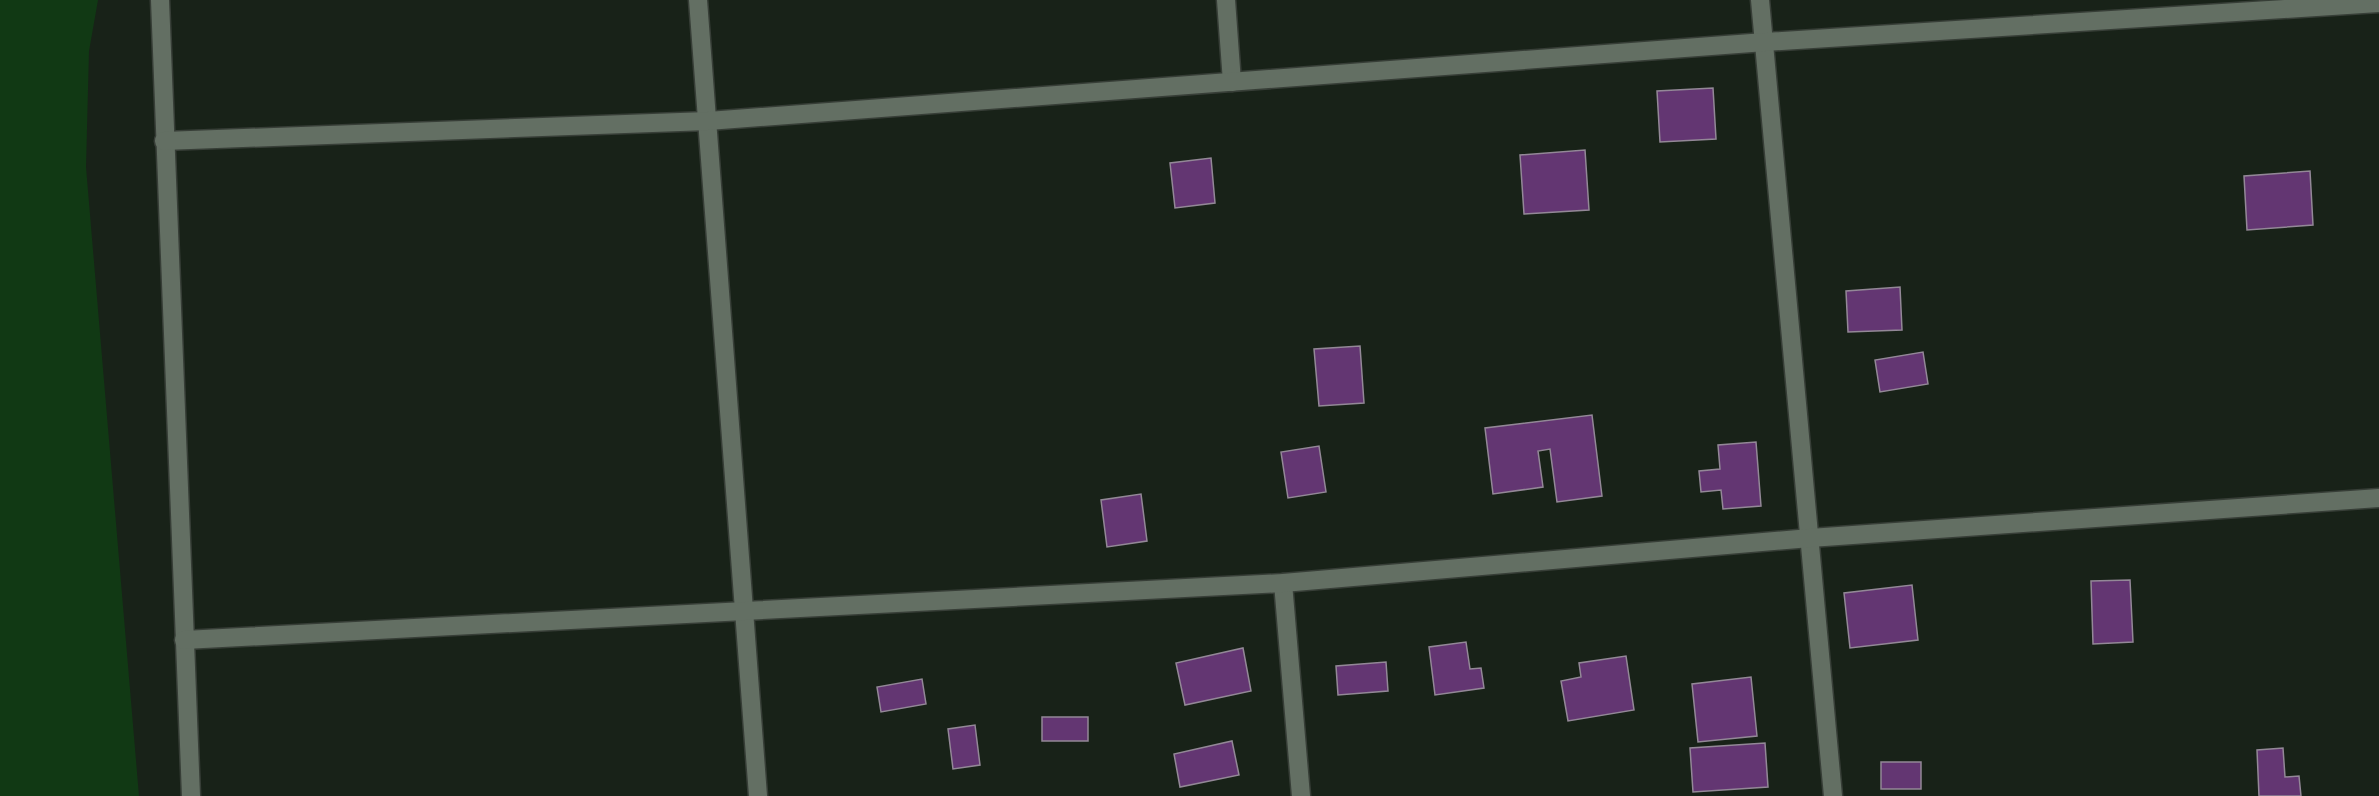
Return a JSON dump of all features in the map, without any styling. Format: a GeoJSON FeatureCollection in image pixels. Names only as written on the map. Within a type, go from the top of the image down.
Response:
{"type":"FeatureCollection","features":[{"type":"Feature","properties":{"kind":"street"},"geometry":{"type":"LineString","coordinates":[[160,0],[191,796]]}},
{"type":"Feature","properties":{"kind":"street"},"geometry":{"type":"LineString","coordinates":[[698,0],[758,796]]}},
{"type":"Feature","properties":{"kind":"street"},"geometry":{"type":"LineString","coordinates":[[1226,0],[1232,82]]}},
{"type":"Feature","properties":{"kind":"street"},"geometry":{"type":"LineString","coordinates":[[1760,0],[1833,796]]}},
{"type":"Feature","properties":{"kind":"street"},"geometry":{"type":"LineString","coordinates":[[164,141],[708,121],[1765,42],[2379,3]]}},
{"type":"Feature","properties":{"kind":"street"},"geometry":{"type":"LineString","coordinates":[[184,640],[1282,583],[1810,538],[2379,498]]}},
{"type":"Feature","properties":{"kind":"street"},"geometry":{"type":"LineString","coordinates":[[1282,583],[1301,796]]}},
{"type":"Feature","properties":{"kind":"green space"},"geometry":{"type":"Polygon","coordinates":[[[0,0],[98,0],[89,51],[86,167],[139,796],[0,796],[0,0]]]}},
{"type":"Feature","properties":{"kind":"building"},"geometry":{"type":"Polygon","coordinates":[[[1713,88],[1716,139],[1660,142],[1657,91],[1713,88]]]}},
{"type":"Feature","properties":{"kind":"building"},"geometry":{"type":"Polygon","coordinates":[[[1585,150],[1589,210],[1524,214],[1520,155],[1585,150]]]}},
{"type":"Feature","properties":{"kind":"building"},"geometry":{"type":"Polygon","coordinates":[[[1211,158],[1215,203],[1175,208],[1170,163],[1211,158]]]}},
{"type":"Feature","properties":{"kind":"building"},"geometry":{"type":"Polygon","coordinates":[[[2310,171],[2313,225],[2247,230],[2244,176],[2310,171]]]}},
{"type":"Feature","properties":{"kind":"building"},"geometry":{"type":"Polygon","coordinates":[[[1900,287],[1902,330],[1848,332],[1846,291],[1900,287]]]}},
{"type":"Feature","properties":{"kind":"building"},"geometry":{"type":"Polygon","coordinates":[[[1360,346],[1364,403],[1319,406],[1314,349],[1360,346]]]}},
{"type":"Feature","properties":{"kind":"building"},"geometry":{"type":"Polygon","coordinates":[[[1923,352],[1928,384],[1880,392],[1875,360],[1923,352]]]}},
{"type":"Feature","properties":{"kind":"building"},"geometry":{"type":"Polygon","coordinates":[[[1592,415],[1602,496],[1557,502],[1550,449],[1538,451],[1543,487],[1493,494],[1485,428],[1592,415]]]}},
{"type":"Feature","properties":{"kind":"building"},"geometry":{"type":"Polygon","coordinates":[[[1756,442],[1761,506],[1723,509],[1721,490],[1701,492],[1699,471],[1720,469],[1718,445],[1756,442]]]}},
{"type":"Feature","properties":{"kind":"building"},"geometry":{"type":"Polygon","coordinates":[[[1319,446],[1326,492],[1288,498],[1281,452],[1319,446]]]}},
{"type":"Feature","properties":{"kind":"building"},"geometry":{"type":"Polygon","coordinates":[[[1141,494],[1147,541],[1107,547],[1101,500],[1141,494]]]}},
{"type":"Feature","properties":{"kind":"building"},"geometry":{"type":"Polygon","coordinates":[[[2130,580],[2133,642],[2093,644],[2091,581],[2130,580]]]}},
{"type":"Feature","properties":{"kind":"building"},"geometry":{"type":"Polygon","coordinates":[[[1912,585],[1918,640],[1850,648],[1844,593],[1912,585]]]}},
{"type":"Feature","properties":{"kind":"building"},"geometry":{"type":"Polygon","coordinates":[[[1466,642],[1470,669],[1481,668],[1484,688],[1435,695],[1429,647],[1466,642]]]}},
{"type":"Feature","properties":{"kind":"building"},"geometry":{"type":"Polygon","coordinates":[[[1243,648],[1251,691],[1185,705],[1176,663],[1243,648]]]}},
{"type":"Feature","properties":{"kind":"building"},"geometry":{"type":"Polygon","coordinates":[[[1626,656],[1634,710],[1568,721],[1561,681],[1581,677],[1579,663],[1626,656]]]}},
{"type":"Feature","properties":{"kind":"building"},"geometry":{"type":"Polygon","coordinates":[[[1386,662],[1388,691],[1338,695],[1336,666],[1386,662]]]}},
{"type":"Feature","properties":{"kind":"building"},"geometry":{"type":"Polygon","coordinates":[[[1751,677],[1757,736],[1698,742],[1692,684],[1751,677]]]}},
{"type":"Feature","properties":{"kind":"building"},"geometry":{"type":"Polygon","coordinates":[[[922,679],[926,704],[881,712],[877,687],[922,679]]]}},
{"type":"Feature","properties":{"kind":"building"},"geometry":{"type":"Polygon","coordinates":[[[1042,717],[1088,717],[1088,741],[1042,741],[1042,717]]]}},
{"type":"Feature","properties":{"kind":"building"},"geometry":{"type":"Polygon","coordinates":[[[975,725],[980,765],[953,769],[948,729],[975,725]]]}},
{"type":"Feature","properties":{"kind":"building"},"geometry":{"type":"Polygon","coordinates":[[[1232,741],[1239,775],[1180,787],[1174,754],[1232,741]]]}},
{"type":"Feature","properties":{"kind":"building"},"geometry":{"type":"Polygon","coordinates":[[[1765,743],[1768,787],[1693,792],[1690,748],[1765,743]]]}},
{"type":"Feature","properties":{"kind":"building"},"geometry":{"type":"Polygon","coordinates":[[[2283,748],[2285,777],[2299,776],[2301,796],[2259,796],[2257,750],[2283,748]]]}},
{"type":"Feature","properties":{"kind":"building"},"geometry":{"type":"Polygon","coordinates":[[[1881,762],[1921,762],[1921,789],[1881,789],[1881,762]]]}}]}
